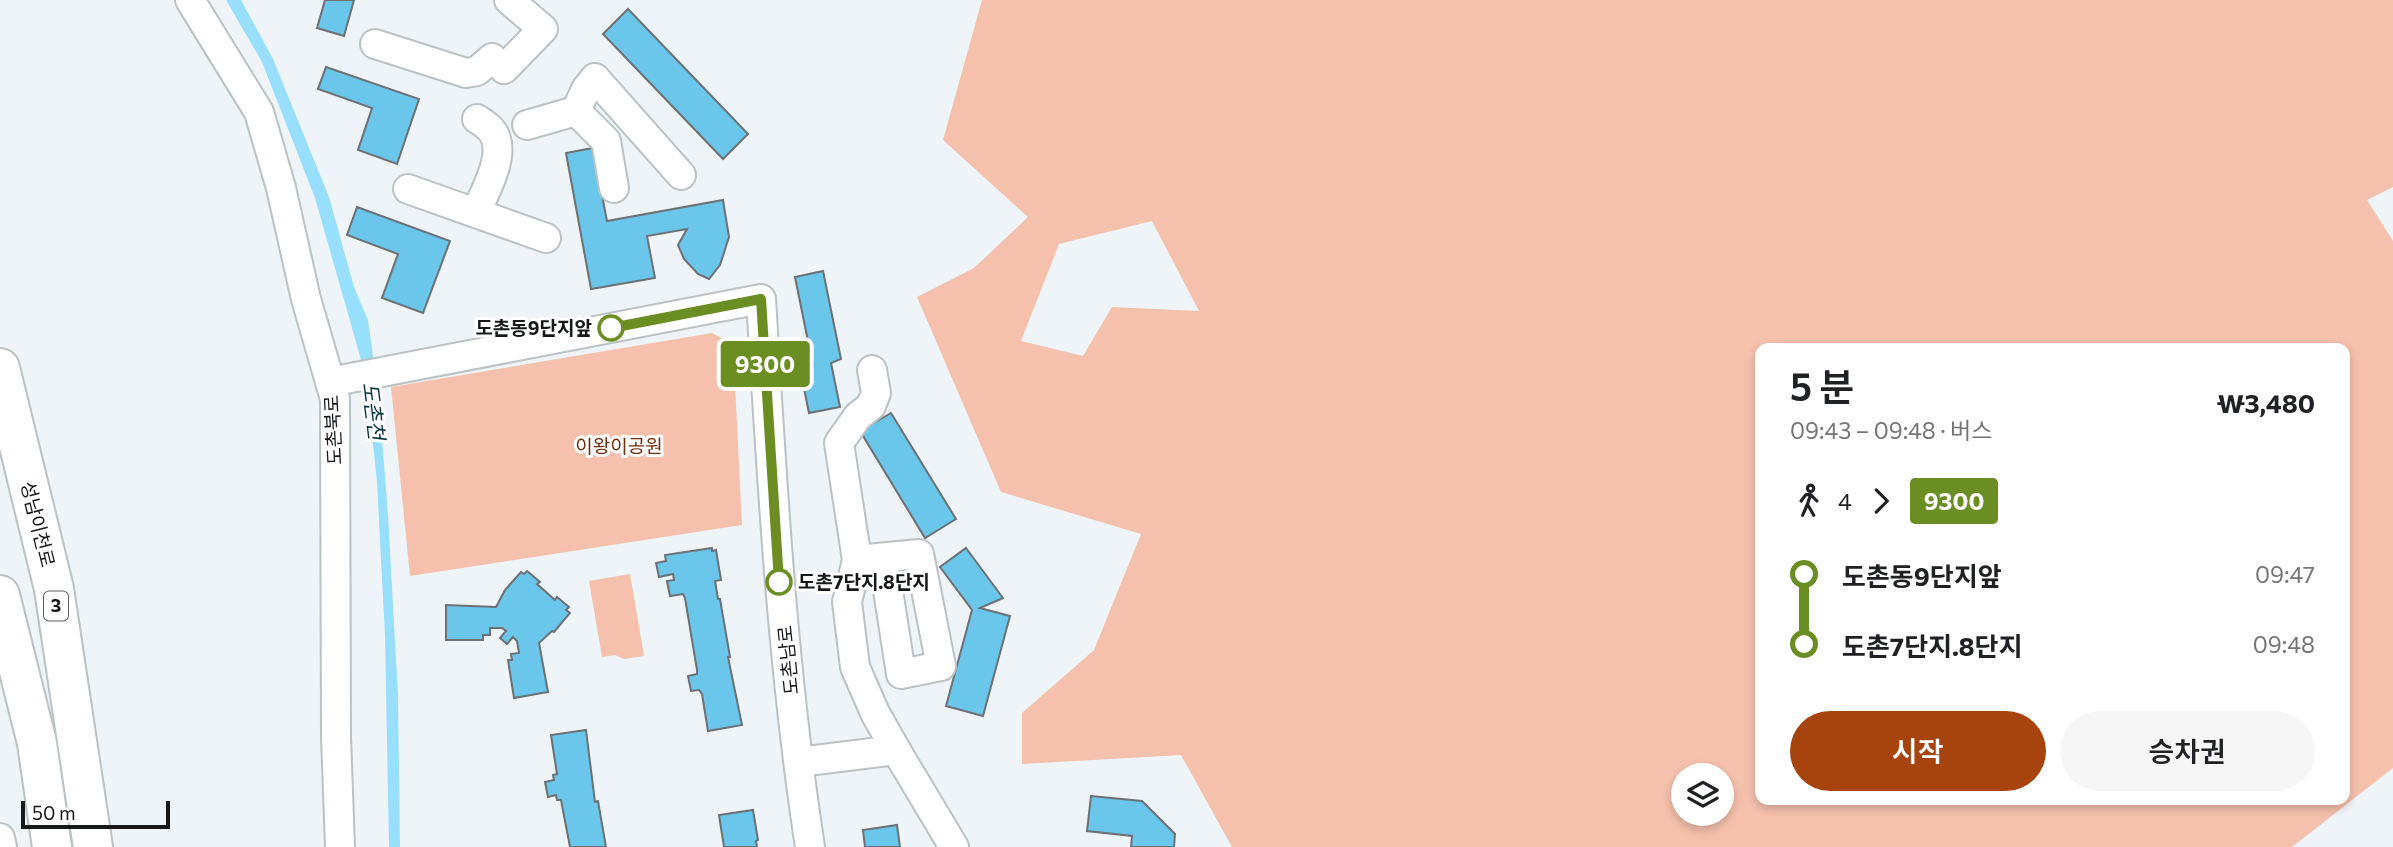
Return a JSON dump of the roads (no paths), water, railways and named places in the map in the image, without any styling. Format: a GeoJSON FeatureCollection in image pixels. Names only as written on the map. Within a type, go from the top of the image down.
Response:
{"type":"FeatureCollection","features":[{"type":"Feature","properties":{"kind":"highway","name":"성남이천로"},"geometry":{"type":"LineString","coordinates":[[0,368],[54,589],[93,847]]}},
{"type":"Feature","properties":{"kind":"highway"},"geometry":{"type":"LineString","coordinates":[[0,595],[37,743],[52,847]]}},
{"type":"Feature","properties":{"kind":"street","name":"도촌북로"},"geometry":{"type":"LineString","coordinates":[[190,0],[259,112],[281,188],[306,299],[336,381],[336,737],[341,847]]}},
{"type":"Feature","properties":{"kind":"street"},"geometry":{"type":"LineString","coordinates":[[375,44],[466,73],[477,71],[498,64],[543,29],[509,0]]}},
{"type":"Feature","properties":{"kind":"street"},"geometry":{"type":"LineString","coordinates":[[527,125],[576,111],[586,89],[595,78],[681,176]]}},
{"type":"Feature","properties":{"kind":"street"},"geometry":{"type":"LineString","coordinates":[[576,111],[606,141],[614,188]]}},
{"type":"Feature","properties":{"kind":"street"},"geometry":{"type":"LineString","coordinates":[[475,213],[497,152],[497,139],[490,128],[477,119]]}},
{"type":"Feature","properties":{"kind":"street"},"geometry":{"type":"LineString","coordinates":[[408,189],[546,238]]}},
{"type":"Feature","properties":{"kind":"street","name":"도촌남로"},"geometry":{"type":"LineString","coordinates":[[336,381],[761,299],[776,556],[810,847]]}},
{"type":"Feature","properties":{"kind":"street"},"geometry":{"type":"LineString","coordinates":[[872,370],[876,393],[871,406],[858,416],[839,443],[870,559],[847,602],[855,667],[875,713],[954,847]]}},
{"type":"Feature","properties":{"kind":"street"},"geometry":{"type":"LineString","coordinates":[[799,762],[896,750]]}},
{"type":"Feature","properties":{"kind":"street"},"geometry":{"type":"LineString","coordinates":[[0,838],[2,847]]}},
{"type":"Feature","properties":{"kind":"water","name":"도촌천"},"geometry":{"type":"Polygon","coordinates":[[[226,0],[241,0],[273,59],[329,197],[354,287],[368,320],[379,400],[388,515],[398,696],[400,847],[389,847],[385,636],[377,482],[368,395],[360,356],[315,198],[262,62],[226,0]]]}},
{"type":"Feature","properties":{"kind":"place","name":"도촌동9단지앞"},"geometry":{"type":"Point","coordinates":[611,328]}},
{"type":"Feature","properties":{"kind":"place","name":"도촌7단지.8단지"},"geometry":{"type":"Point","coordinates":[779,582]}},
{"type":"Feature","properties":{"kind":"park label","name":"이왕이공원"},"geometry":{"type":"Point","coordinates":[619,446]}}]}
